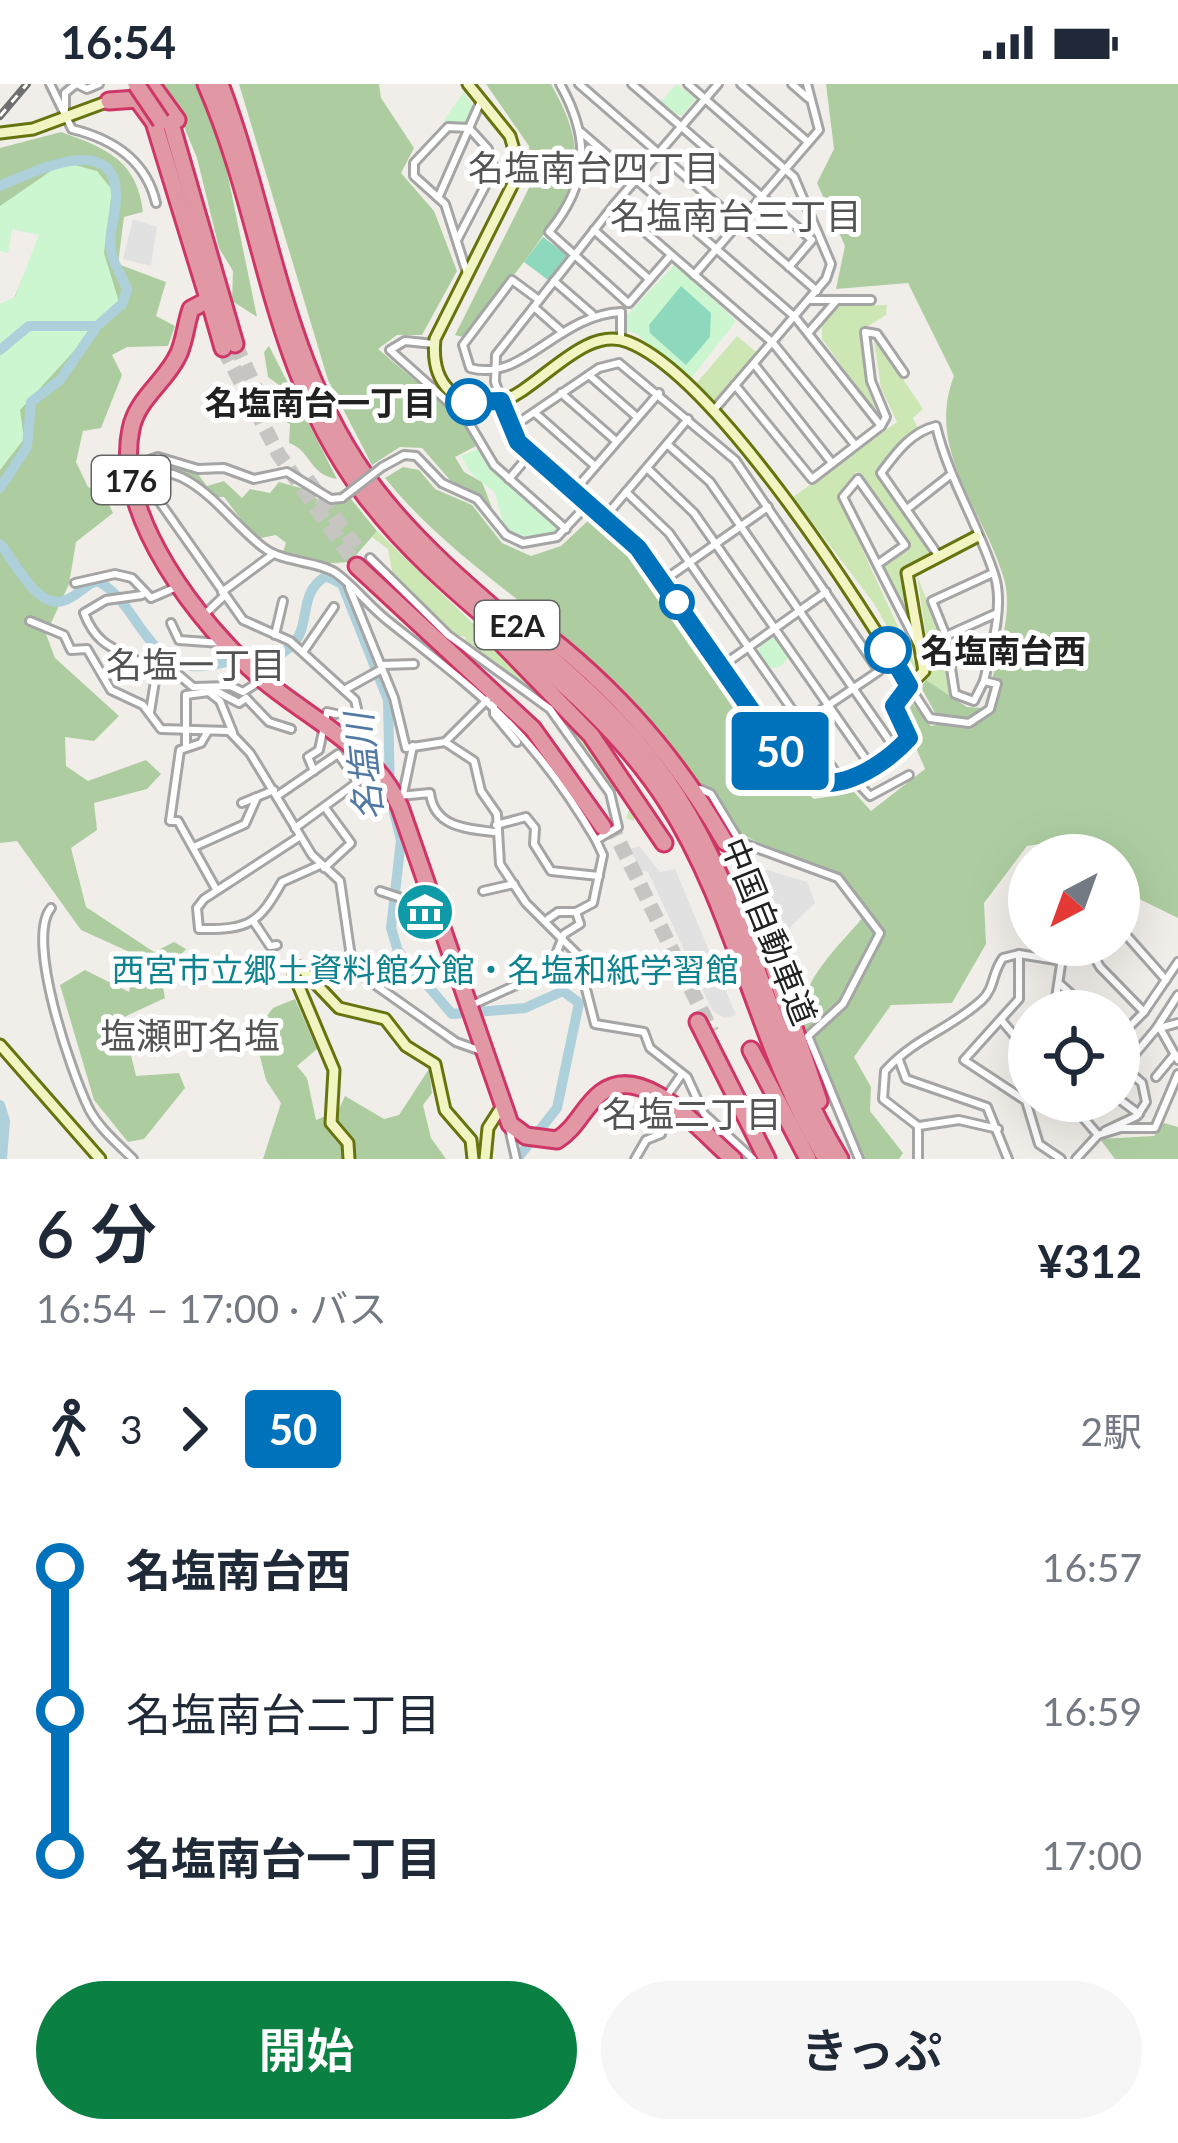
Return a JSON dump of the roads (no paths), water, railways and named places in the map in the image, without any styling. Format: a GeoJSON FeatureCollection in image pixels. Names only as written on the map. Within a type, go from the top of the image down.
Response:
{"type":"FeatureCollection","features":[{"type":"Feature","properties":{"kind":"highway"},"geometry":{"type":"LineString","coordinates":[[136,84],[165,119]]}},
{"type":"Feature","properties":{"kind":"highway"},"geometry":{"type":"LineString","coordinates":[[149,84],[165,119],[213,297]]}},
{"type":"Feature","properties":{"kind":"highway"},"geometry":{"type":"LineString","coordinates":[[116,96],[149,84]]}},
{"type":"Feature","properties":{"kind":"highway"},"geometry":{"type":"LineString","coordinates":[[149,84],[173,112],[199,182],[225,278],[225,290],[213,297]]}},
{"type":"Feature","properties":{"kind":"highway","name":"中国自動車道"},"geometry":{"type":"LineString","coordinates":[[206,84],[233,156],[292,367],[324,433],[364,495],[440,574],[576,692],[650,776],[703,868],[783,1076],[826,1159]]}},
{"type":"Feature","properties":{"kind":"highway","name":"中国自動車道"},"geometry":{"type":"LineString","coordinates":[[220,84],[244,152],[290,327],[317,395],[364,473],[421,541],[586,684],[659,769],[713,862],[795,1073],[843,1159]]}},
{"type":"Feature","properties":{"kind":"highway"},"geometry":{"type":"LineString","coordinates":[[116,96],[141,102],[154,122],[229,346]]}},
{"type":"Feature","properties":{"kind":"highway","name":"176"},"geometry":{"type":"LineString","coordinates":[[213,297],[191,309],[179,353],[136,413],[139,517],[203,614],[250,667],[330,719],[399,796],[510,1124]]}},
{"type":"Feature","properties":{"kind":"highway"},"geometry":{"type":"LineString","coordinates":[[364,495],[434,577],[567,706],[620,770],[664,843]]}},
{"type":"Feature","properties":{"kind":"highway"},"geometry":{"type":"LineString","coordinates":[[421,541],[572,654],[622,700],[689,782],[725,842]]}},
{"type":"Feature","properties":{"kind":"highway"},"geometry":{"type":"LineString","coordinates":[[364,561],[538,723],[603,830]]}},
{"type":"Feature","properties":{"kind":"highway"},"geometry":{"type":"LineString","coordinates":[[770,957],[812,1085],[843,1159]]}},
{"type":"Feature","properties":{"kind":"highway"},"geometry":{"type":"LineString","coordinates":[[705,1027],[772,1159]]}},
{"type":"Feature","properties":{"kind":"highway"},"geometry":{"type":"LineString","coordinates":[[751,1050],[808,1159]]}},
{"type":"Feature","properties":{"kind":"highway"},"geometry":{"type":"LineString","coordinates":[[510,1124],[526,1136],[556,1140],[575,1127],[598,1096],[615,1086],[641,1086],[733,1159]]}},
{"type":"Feature","properties":{"kind":"street"},"geometry":{"type":"LineString","coordinates":[[50,84],[72,129],[104,139],[134,159],[156,203]]}},
{"type":"Feature","properties":{"kind":"street"},"geometry":{"type":"LineString","coordinates":[[64,117],[65,92],[76,84],[87,89],[99,84]]}},
{"type":"Feature","properties":{"kind":"street"},"geometry":{"type":"LineString","coordinates":[[468,84],[516,148],[520,170],[434,344],[436,369],[449,390],[469,402],[501,401],[590,345],[621,340],[656,359],[713,411],[868,615],[927,716],[962,723],[990,709],[997,684],[984,681]]}},
{"type":"Feature","properties":{"kind":"street"},"geometry":{"type":"LineString","coordinates":[[628,303],[549,232],[569,208],[582,178],[581,132],[561,86],[576,84],[817,291]]}},
{"type":"Feature","properties":{"kind":"street"},"geometry":{"type":"LineString","coordinates":[[632,84],[812,240],[789,267]]}},
{"type":"Feature","properties":{"kind":"street"},"geometry":{"type":"LineString","coordinates":[[688,84],[786,169],[830,258],[829,275],[817,291],[713,411]]}},
{"type":"Feature","properties":{"kind":"street"},"geometry":{"type":"LineString","coordinates":[[718,84],[593,230],[496,356],[494,371],[510,429],[531,454],[604,517],[662,581],[774,742],[808,782],[843,783],[909,738],[895,702],[922,676],[922,646],[906,578],[910,569],[976,537]]}},
{"type":"Feature","properties":{"kind":"street"},"geometry":{"type":"LineString","coordinates":[[741,84],[808,142]]}},
{"type":"Feature","properties":{"kind":"street"},"geometry":{"type":"LineString","coordinates":[[792,84],[808,98]]}},
{"type":"Feature","properties":{"kind":"street"},"geometry":{"type":"LineString","coordinates":[[694,275],[820,127],[807,84]]}},
{"type":"Feature","properties":{"kind":"street"},"geometry":{"type":"LineString","coordinates":[[1,133],[64,117],[116,96]]}},
{"type":"Feature","properties":{"kind":"street"},"geometry":{"type":"LineString","coordinates":[[439,196],[482,100]]}},
{"type":"Feature","properties":{"kind":"street"},"geometry":{"type":"LineString","coordinates":[[457,240],[494,169],[488,149],[469,128],[448,127],[414,163],[414,176],[439,196],[467,277]]}},
{"type":"Feature","properties":{"kind":"street"},"geometry":{"type":"LineString","coordinates":[[581,132],[795,316],[881,426]]}},
{"type":"Feature","properties":{"kind":"street"},"geometry":{"type":"LineString","coordinates":[[614,205],[773,343],[855,445]]}},
{"type":"Feature","properties":{"kind":"street"},"geometry":{"type":"LineString","coordinates":[[593,230],[649,279]]}},
{"type":"Feature","properties":{"kind":"street"},"geometry":{"type":"LineString","coordinates":[[621,340],[621,312],[670,255]]}},
{"type":"Feature","properties":{"kind":"street"},"geometry":{"type":"LineString","coordinates":[[560,331],[512,280],[465,342],[464,356],[470,368],[511,367],[592,314],[621,312]]}},
{"type":"Feature","properties":{"kind":"street"},"geometry":{"type":"LineString","coordinates":[[554,281],[592,314]]}},
{"type":"Feature","properties":{"kind":"street"},"geometry":{"type":"LineString","coordinates":[[809,300],[871,300]]}},
{"type":"Feature","properties":{"kind":"street"},"geometry":{"type":"LineString","coordinates":[[809,332],[837,300]]}},
{"type":"Feature","properties":{"kind":"street"},"geometry":{"type":"LineString","coordinates":[[735,386],[812,479],[881,426],[886,417],[872,381],[866,332],[877,334],[904,373]]}},
{"type":"Feature","properties":{"kind":"street"},"geometry":{"type":"LineString","coordinates":[[434,344],[405,341],[390,350],[466,418],[485,455],[566,529]]}},
{"type":"Feature","properties":{"kind":"street"},"geometry":{"type":"LineString","coordinates":[[510,429],[589,375],[619,363],[735,460],[879,670],[774,742]]}},
{"type":"Feature","properties":{"kind":"street"},"geometry":{"type":"LineString","coordinates":[[754,364],[832,463]]}},
{"type":"Feature","properties":{"kind":"street"},"geometry":{"type":"LineString","coordinates":[[589,375],[637,417]]}},
{"type":"Feature","properties":{"kind":"street"},"geometry":{"type":"LineString","coordinates":[[561,393],[616,441]]}},
{"type":"Feature","properties":{"kind":"street"},"geometry":{"type":"LineString","coordinates":[[574,491],[658,393]]}},
{"type":"Feature","properties":{"kind":"street"},"geometry":{"type":"LineString","coordinates":[[534,412],[595,466]]}},
{"type":"Feature","properties":{"kind":"street"},"geometry":{"type":"LineString","coordinates":[[604,517],[688,419]]}},
{"type":"Feature","properties":{"kind":"street"},"geometry":{"type":"LineString","coordinates":[[938,555],[881,473],[922,429],[936,426],[949,476],[993,573],[995,614],[984,681],[974,701],[955,694],[946,636],[932,601],[993,573]]}},
{"type":"Feature","properties":{"kind":"street"},"geometry":{"type":"LineString","coordinates":[[668,444],[710,482],[896,750]]}},
{"type":"Feature","properties":{"kind":"street"},"geometry":{"type":"LineString","coordinates":[[509,479],[531,454]]}},
{"type":"Feature","properties":{"kind":"street"},"geometry":{"type":"LineString","coordinates":[[135,469],[158,457],[198,469],[224,468],[254,479],[287,472],[328,498],[342,498],[382,467],[404,455],[416,456],[442,483],[472,495],[501,531],[517,542],[549,542],[589,503]]}},
{"type":"Feature","properties":{"kind":"street"},"geometry":{"type":"LineString","coordinates":[[647,468],[679,496],[716,544],[870,765]]}},
{"type":"Feature","properties":{"kind":"street"},"geometry":{"type":"LineString","coordinates":[[135,469],[163,472],[206,490],[233,525],[273,554],[328,569],[491,701],[535,746],[603,830],[603,855],[592,903],[548,919]]}},
{"type":"Feature","properties":{"kind":"street"},"geometry":{"type":"LineString","coordinates":[[135,469],[243,620],[297,647],[359,707],[371,762],[358,782],[295,828]]}},
{"type":"Feature","properties":{"kind":"street"},"geometry":{"type":"LineString","coordinates":[[907,509],[949,476]]}},
{"type":"Feature","properties":{"kind":"street"},"geometry":{"type":"LineString","coordinates":[[878,564],[905,545],[858,478],[843,497],[915,645],[922,646]]}},
{"type":"Feature","properties":{"kind":"street"},"geometry":{"type":"LineString","coordinates":[[626,492],[657,520],[690,562],[843,783]]}},
{"type":"Feature","properties":{"kind":"street"},"geometry":{"type":"LineString","coordinates":[[662,581],[769,507]]}},
{"type":"Feature","properties":{"kind":"street"},"geometry":{"type":"LineString","coordinates":[[203,614],[273,554]]}},
{"type":"Feature","properties":{"kind":"street"},"geometry":{"type":"LineString","coordinates":[[364,561],[448,635],[550,709],[614,802],[618,827],[603,830]]}},
{"type":"Feature","properties":{"kind":"street"},"geometry":{"type":"LineString","coordinates":[[75,583],[115,574],[132,578],[142,595]]}},
{"type":"Feature","properties":{"kind":"street"},"geometry":{"type":"LineString","coordinates":[[182,584],[155,598],[106,600],[84,614],[102,641],[156,675],[179,675],[193,687],[230,686],[269,722],[291,729]]}},
{"type":"Feature","properties":{"kind":"street"},"geometry":{"type":"LineString","coordinates":[[349,587],[406,748],[446,742],[491,701]]}},
{"type":"Feature","properties":{"kind":"street"},"geometry":{"type":"LineString","coordinates":[[722,666],[826,592]]}},
{"type":"Feature","properties":{"kind":"street"},"geometry":{"type":"LineString","coordinates":[[274,635],[283,601]]}},
{"type":"Feature","properties":{"kind":"street"},"geometry":{"type":"LineString","coordinates":[[297,647],[334,607]]}},
{"type":"Feature","properties":{"kind":"street"},"geometry":{"type":"LineString","coordinates":[[946,636],[995,614]]}},
{"type":"Feature","properties":{"kind":"street"},"geometry":{"type":"LineString","coordinates":[[29,621],[64,635],[70,650],[102,641]]}},
{"type":"Feature","properties":{"kind":"street"},"geometry":{"type":"LineString","coordinates":[[171,623],[179,640],[218,645],[225,640]]}},
{"type":"Feature","properties":{"kind":"street"},"geometry":{"type":"LineString","coordinates":[[79,648],[94,656],[111,690],[150,712],[161,729],[184,727],[201,733],[222,728],[234,737]]}},
{"type":"Feature","properties":{"kind":"street"},"geometry":{"type":"LineString","coordinates":[[344,690],[381,667],[414,664]]}},
{"type":"Feature","properties":{"kind":"street"},"geometry":{"type":"LineString","coordinates":[[186,745],[185,696],[216,691],[239,703],[250,667]]}},
{"type":"Feature","properties":{"kind":"street"},"geometry":{"type":"LineString","coordinates":[[150,712],[156,675]]}},
{"type":"Feature","properties":{"kind":"street"},"geometry":{"type":"LineString","coordinates":[[208,693],[220,701],[234,737],[276,793],[299,838],[340,881],[352,957],[361,974],[456,1042],[484,1052]]}},
{"type":"Feature","properties":{"kind":"street"},"geometry":{"type":"LineString","coordinates":[[491,701],[494,714],[517,742]]}},
{"type":"Feature","properties":{"kind":"street"},"geometry":{"type":"LineString","coordinates":[[314,771],[308,757],[319,750],[330,719]]}},
{"type":"Feature","properties":{"kind":"street"},"geometry":{"type":"LineString","coordinates":[[209,728],[201,743],[180,750],[170,820],[178,821],[216,889]]}},
{"type":"Feature","properties":{"kind":"street"},"geometry":{"type":"LineString","coordinates":[[446,742],[480,770],[481,791],[497,814],[496,853],[534,911],[548,919],[560,940],[577,954],[595,1024],[644,1032],[650,1048],[682,1074],[704,1114],[753,1159]]}},
{"type":"Feature","properties":{"kind":"street"},"geometry":{"type":"LineString","coordinates":[[413,746],[399,796],[430,793],[432,807],[443,820],[496,828],[526,817],[535,828],[534,844],[551,871],[599,876]]}},
{"type":"Feature","properties":{"kind":"street"},"geometry":{"type":"LineString","coordinates":[[242,802],[276,793],[341,755],[358,782]]}},
{"type":"Feature","properties":{"kind":"street"},"geometry":{"type":"LineString","coordinates":[[852,777],[870,796],[909,775]]}},
{"type":"Feature","properties":{"kind":"street"},"geometry":{"type":"LineString","coordinates":[[700,789],[711,794],[740,842],[838,878],[880,933],[843,1004],[808,1036],[860,1159]]}},
{"type":"Feature","properties":{"kind":"street"},"geometry":{"type":"LineString","coordinates":[[195,847],[245,824],[257,796]]}},
{"type":"Feature","properties":{"kind":"street"},"geometry":{"type":"LineString","coordinates":[[614,802],[628,799]]}},
{"type":"Feature","properties":{"kind":"street"},"geometry":{"type":"LineString","coordinates":[[299,838],[216,889],[196,908],[199,928],[254,922],[270,910],[282,882],[322,866],[351,844],[326,807]]}},
{"type":"Feature","properties":{"kind":"street"},"geometry":{"type":"LineString","coordinates":[[483,891],[514,884]]}},
{"type":"Feature","properties":{"kind":"street"},"geometry":{"type":"LineString","coordinates":[[380,891],[404,899],[430,893]]}},
{"type":"Feature","properties":{"kind":"street"},"geometry":{"type":"LineString","coordinates":[[51,908],[41,920],[43,952],[72,1060],[98,1123],[133,1159]]}},
{"type":"Feature","properties":{"kind":"street"},"geometry":{"type":"LineString","coordinates":[[470,1010],[538,975],[555,957],[560,940],[580,924],[576,912]]}},
{"type":"Feature","properties":{"kind":"street"},"geometry":{"type":"LineString","coordinates":[[254,922],[270,946],[277,945]]}},
{"type":"Feature","properties":{"kind":"street"},"geometry":{"type":"LineString","coordinates":[[1140,951],[1166,980]]}},
{"type":"Feature","properties":{"kind":"street"},"geometry":{"type":"LineString","coordinates":[[998,1129],[959,1120],[918,1126],[881,1095],[885,1071],[923,1034],[946,1030],[988,995],[998,964],[1008,959]]}},
{"type":"Feature","properties":{"kind":"street"},"geometry":{"type":"LineString","coordinates":[[1140,1016],[1178,962]]}},
{"type":"Feature","properties":{"kind":"street"},"geometry":{"type":"LineString","coordinates":[[1019,966],[1019,999],[964,1060],[1026,1101],[1039,1144],[1061,1159]]}},
{"type":"Feature","properties":{"kind":"street"},"geometry":{"type":"LineString","coordinates":[[1060,990],[1061,966]]}},
{"type":"Feature","properties":{"kind":"street"},"geometry":{"type":"LineString","coordinates":[[1099,966],[1144,1012]]}},
{"type":"Feature","properties":{"kind":"street"},"geometry":{"type":"LineString","coordinates":[[350,1159],[348,1143],[331,1123],[334,1070],[294,975],[300,967],[339,1008],[386,1019],[406,1046],[435,1064],[446,1110],[471,1140],[473,1159]]}},
{"type":"Feature","properties":{"kind":"street"},"geometry":{"type":"LineString","coordinates":[[1061,986],[1066,990]]}},
{"type":"Feature","properties":{"kind":"street"},"geometry":{"type":"LineString","coordinates":[[1140,1047],[1158,1029],[1178,995]]}},
{"type":"Feature","properties":{"kind":"street"},"geometry":{"type":"LineString","coordinates":[[1002,1021],[1008,1028]]}},
{"type":"Feature","properties":{"kind":"street"},"geometry":{"type":"LineString","coordinates":[[1158,1029],[1178,1023]]}},
{"type":"Feature","properties":{"kind":"street"},"geometry":{"type":"LineString","coordinates":[[1156,1077],[1177,1057],[1158,1029]]}},
{"type":"Feature","properties":{"kind":"street"},"geometry":{"type":"LineString","coordinates":[[0,1045],[100,1159]]}},
{"type":"Feature","properties":{"kind":"street"},"geometry":{"type":"LineString","coordinates":[[899,1058],[899,1071],[906,1079],[978,1102],[992,1112],[1008,1159]]}},
{"type":"Feature","properties":{"kind":"street"},"geometry":{"type":"LineString","coordinates":[[635,1159],[646,1140],[661,1134],[664,1100],[682,1074]]}},
{"type":"Feature","properties":{"kind":"street"},"geometry":{"type":"LineString","coordinates":[[1101,1135],[1121,1128],[1155,1128],[1178,1074]]}},
{"type":"Feature","properties":{"kind":"street"},"geometry":{"type":"LineString","coordinates":[[1140,1085],[1145,1108],[1140,1113]]}},
{"type":"Feature","properties":{"kind":"street"},"geometry":{"type":"LineString","coordinates":[[485,1159],[488,1128],[502,1106]]}},
{"type":"Feature","properties":{"kind":"street"},"geometry":{"type":"LineString","coordinates":[[1089,1122],[1101,1135]]}},
{"type":"Feature","properties":{"kind":"street"},"geometry":{"type":"LineString","coordinates":[[1076,1159],[1101,1135],[1125,1122]]}},
{"type":"Feature","properties":{"kind":"street"},"geometry":{"type":"LineString","coordinates":[[510,1124],[516,1159]]}},
{"type":"Feature","properties":{"kind":"street"},"geometry":{"type":"LineString","coordinates":[[918,1126],[918,1159]]}},
{"type":"Feature","properties":{"kind":"waterway","name":"名塩川"},"geometry":{"type":"LineString","coordinates":[[0,186],[70,161],[103,165],[113,177],[116,198],[112,255],[127,290],[122,304],[97,326],[60,380],[31,402],[27,447],[0,488]]}},
{"type":"Feature","properties":{"kind":"waterway"},"geometry":{"type":"LineString","coordinates":[[0,350],[29,326],[97,326]]}},
{"type":"Feature","properties":{"kind":"waterway","name":"名塩川"},"geometry":{"type":"LineString","coordinates":[[0,544],[44,598],[63,601],[97,581],[121,601],[162,653],[191,666],[284,652],[297,639],[317,583],[326,576],[342,584],[388,700],[390,796],[401,840],[391,928],[398,951],[452,1014],[525,1008],[563,991],[579,1003],[557,1108],[517,1159]]}},
{"type":"Feature","properties":{"kind":"waterway"},"geometry":{"type":"LineString","coordinates":[[0,1105],[5,1121],[2,1159]]}},
{"type":"Feature","properties":{"kind":"tunnel"},"geometry":{"type":"LineString","coordinates":[[235,344],[267,412]]}},
{"type":"Feature","properties":{"kind":"tunnel"},"geometry":{"type":"LineString","coordinates":[[223,348],[279,455],[357,566]]}},
{"type":"Feature","properties":{"kind":"tunnel"},"geometry":{"type":"LineString","coordinates":[[307,479],[356,547]]}},
{"type":"Feature","properties":{"kind":"tunnel"},"geometry":{"type":"LineString","coordinates":[[610,823],[712,1032]]}},
{"type":"Feature","properties":{"kind":"railway"},"geometry":{"type":"LineString","coordinates":[[0,116],[27,84]]}},
{"type":"Feature","properties":{"kind":"place","name":"名塩南台一丁目"},"geometry":{"type":"Point","coordinates":[469,402]}},
{"type":"Feature","properties":{"kind":"place","name":"名塩南台西"},"geometry":{"type":"Point","coordinates":[888,650]}},
{"type":"Feature","properties":{"kind":"place","name":"西宮市立郷土資料館分館・名塩和紙学習館"},"geometry":{"type":"Point","coordinates":[425,912]}},
{"type":"Feature","properties":{"kind":"district","name":"名塩南台四丁目"},"geometry":{"type":"Point","coordinates":[594,167]}},
{"type":"Feature","properties":{"kind":"district","name":"名塩南台三丁目"},"geometry":{"type":"Point","coordinates":[736,215]}},
{"type":"Feature","properties":{"kind":"district","name":"名塩一丁目"},"geometry":{"type":"Point","coordinates":[196,664]}},
{"type":"Feature","properties":{"kind":"district","name":"塩瀬町名塩"},"geometry":{"type":"Point","coordinates":[190,1035]}},
{"type":"Feature","properties":{"kind":"district","name":"名塩二丁目"},"geometry":{"type":"Point","coordinates":[692,1113]}}]}
